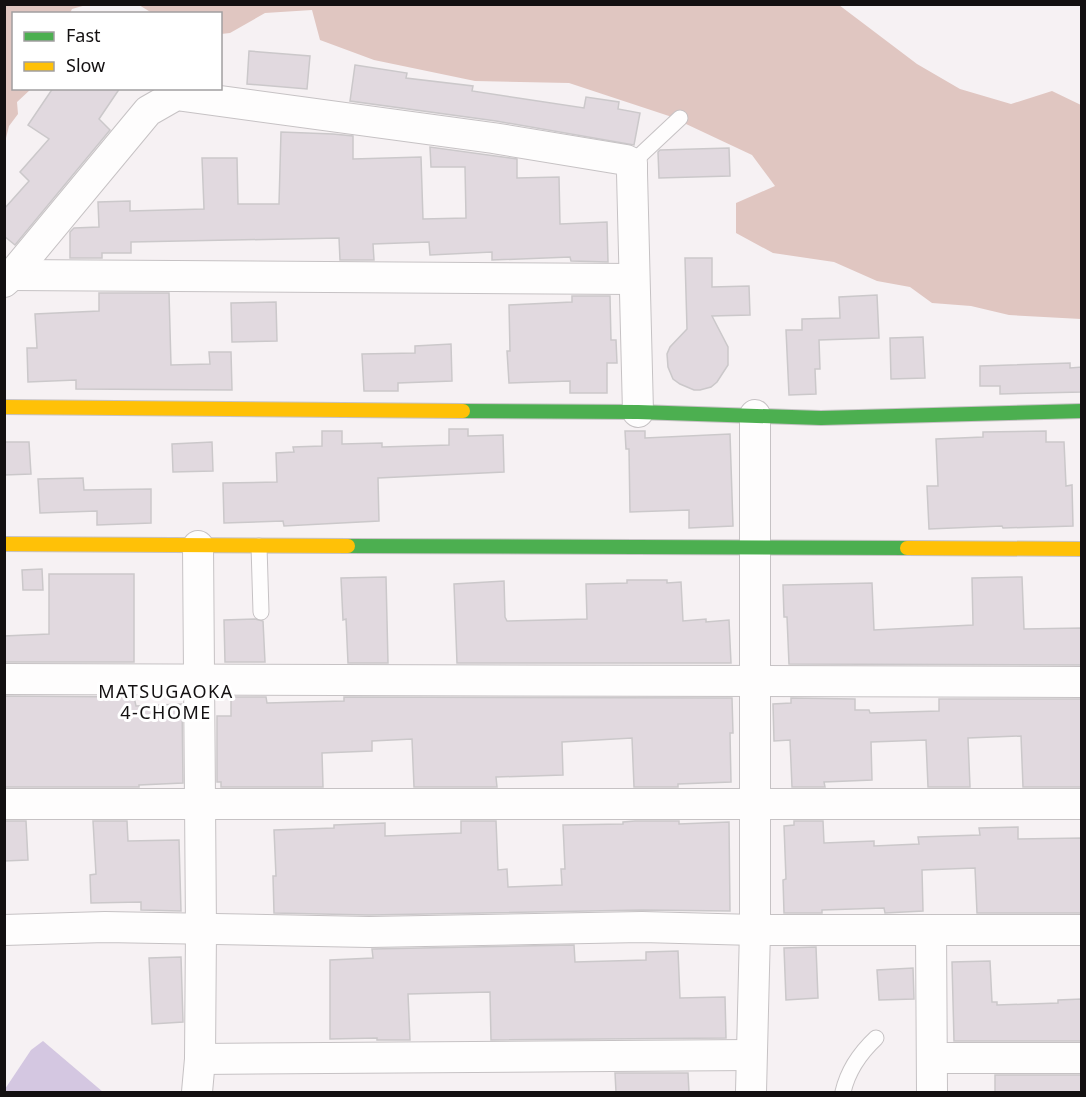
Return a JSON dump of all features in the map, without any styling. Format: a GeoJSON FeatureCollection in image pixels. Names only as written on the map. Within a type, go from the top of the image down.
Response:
{"type":"FeatureCollection","features":[{"type":"Feature","properties":{"kind":"street"},"geometry":{"type":"LineString","coordinates":[[8,279],[148,111],[176,95],[493,138],[626,160],[632,163],[638,412]]}},
{"type":"Feature","properties":{"kind":"street"},"geometry":{"type":"LineString","coordinates":[[8,279],[634,279]]}},
{"type":"Feature","properties":{"kind":"street"},"geometry":{"type":"LineString","coordinates":[[4,407],[638,412],[820,418],[1082,411]]}},
{"type":"Feature","properties":{"kind":"street"},"geometry":{"type":"LineString","coordinates":[[751,1092],[755,930],[753,548],[755,415]]}},
{"type":"Feature","properties":{"kind":"street"},"geometry":{"type":"LineString","coordinates":[[4,544],[1082,549]]}},
{"type":"Feature","properties":{"kind":"street"},"geometry":{"type":"LineString","coordinates":[[197,1092],[200,1059],[201,929],[197,679],[198,546]]}},
{"type":"Feature","properties":{"kind":"street"},"geometry":{"type":"LineString","coordinates":[[4,679],[1082,682]]}},
{"type":"Feature","properties":{"kind":"street"},"geometry":{"type":"LineString","coordinates":[[4,804],[1082,804]]}},
{"type":"Feature","properties":{"kind":"street"},"geometry":{"type":"LineString","coordinates":[[4,930],[105,927],[369,932],[531,928],[1082,930]]}},
{"type":"Feature","properties":{"kind":"street"},"geometry":{"type":"LineString","coordinates":[[931,930],[933,1092]]}},
{"type":"Feature","properties":{"kind":"street"},"geometry":{"type":"LineString","coordinates":[[200,1059],[751,1055]]}},
{"type":"Feature","properties":{"kind":"street"},"geometry":{"type":"LineString","coordinates":[[933,1058],[1082,1058]]}},
{"type":"Feature","properties":{"kind":"lane"},"geometry":{"type":"LineString","coordinates":[[632,163],[680,118]]}},
{"type":"Feature","properties":{"kind":"lane"},"geometry":{"type":"LineString","coordinates":[[259,546],[261,612]]}},
{"type":"Feature","properties":{"kind":"lane"},"geometry":{"type":"LineString","coordinates":[[843,1092],[856,1059],[876,1038]]}},
{"type":"Feature","properties":{"kind":"shaded area"},"geometry":{"type":"Polygon","coordinates":[[[5,4],[86,5],[72,9],[70,12],[12,12],[12,90],[30,90],[17,102],[18,114],[9,126],[5,142],[5,4]]]}},
{"type":"Feature","properties":{"kind":"shaded area"},"geometry":{"type":"Polygon","coordinates":[[[139,5],[839,5],[917,64],[960,89],[1011,104],[1052,91],[1081,105],[1081,319],[1009,315],[971,306],[932,303],[910,287],[877,281],[834,262],[773,253],[736,233],[736,203],[775,186],[752,155],[669,116],[569,83],[475,81],[374,60],[320,40],[312,10],[265,13],[230,33],[222,34],[222,12],[150,12],[139,5]]]}},
{"type":"Feature","properties":{"kind":"shaded area"},"geometry":{"type":"Polygon","coordinates":[[[43,1041],[103,1092],[5,1092],[31,1050],[43,1041]]]}},
{"type":"Feature","properties":{"kind":"building"},"geometry":{"type":"Polygon","coordinates":[[[249,51],[310,56],[307,89],[247,84],[249,51]]]}},
{"type":"Feature","properties":{"kind":"building"},"geometry":{"type":"Polygon","coordinates":[[[355,65],[407,73],[406,78],[473,86],[472,91],[584,108],[586,97],[619,102],[618,109],[640,113],[634,145],[496,121],[350,101],[355,65]]]}},
{"type":"Feature","properties":{"kind":"building"},"geometry":{"type":"Polygon","coordinates":[[[52,90],[119,90],[99,119],[110,130],[15,245],[4,236],[4,209],[29,181],[20,172],[49,139],[28,125],[52,90]]]}},
{"type":"Feature","properties":{"kind":"building"},"geometry":{"type":"Polygon","coordinates":[[[281,132],[353,136],[353,159],[421,157],[423,219],[466,218],[465,167],[431,167],[430,147],[517,159],[517,178],[559,177],[560,224],[607,222],[608,262],[571,261],[570,257],[492,260],[492,252],[430,255],[429,242],[373,244],[374,260],[340,260],[339,238],[131,242],[131,253],[102,253],[102,258],[70,258],[70,232],[74,228],[99,227],[98,202],[130,201],[130,211],[204,209],[202,158],[237,158],[238,204],[279,204],[281,132]]]}},
{"type":"Feature","properties":{"kind":"building"},"geometry":{"type":"Polygon","coordinates":[[[729,148],[730,176],[659,178],[658,152],[660,150],[729,148]]]}},
{"type":"Feature","properties":{"kind":"building"},"geometry":{"type":"Polygon","coordinates":[[[685,258],[712,258],[712,287],[749,286],[750,315],[712,316],[728,347],[728,365],[717,382],[711,387],[700,390],[694,390],[673,379],[668,367],[667,354],[670,347],[687,329],[685,258]]]}},
{"type":"Feature","properties":{"kind":"building"},"geometry":{"type":"Polygon","coordinates":[[[99,293],[169,293],[171,365],[210,364],[209,352],[231,352],[232,390],[76,389],[76,380],[28,382],[27,348],[37,348],[35,314],[99,311],[99,293]]]}},
{"type":"Feature","properties":{"kind":"building"},"geometry":{"type":"Polygon","coordinates":[[[877,295],[879,338],[819,340],[820,369],[815,369],[816,394],[789,395],[786,330],[802,330],[802,319],[840,318],[839,297],[877,295]]]}},
{"type":"Feature","properties":{"kind":"building"},"geometry":{"type":"Polygon","coordinates":[[[572,296],[610,296],[611,340],[616,340],[617,363],[607,363],[607,393],[570,393],[570,381],[509,383],[507,351],[510,351],[509,305],[572,302],[572,296]]]}},
{"type":"Feature","properties":{"kind":"building"},"geometry":{"type":"Polygon","coordinates":[[[276,302],[277,341],[232,342],[231,303],[276,302]]]}},
{"type":"Feature","properties":{"kind":"building"},"geometry":{"type":"Polygon","coordinates":[[[923,337],[925,378],[891,379],[890,338],[923,337]]]}},
{"type":"Feature","properties":{"kind":"building"},"geometry":{"type":"Polygon","coordinates":[[[451,344],[452,381],[398,383],[398,391],[364,391],[362,354],[415,353],[415,346],[451,344]]]}},
{"type":"Feature","properties":{"kind":"building"},"geometry":{"type":"Polygon","coordinates":[[[1070,363],[1070,368],[1082,367],[1082,392],[1000,394],[1000,386],[980,386],[980,366],[1070,363]]]}},
{"type":"Feature","properties":{"kind":"building"},"geometry":{"type":"Polygon","coordinates":[[[449,429],[468,429],[468,436],[503,435],[504,472],[378,478],[379,521],[284,526],[283,521],[224,523],[223,483],[277,482],[276,453],[294,452],[293,447],[322,446],[322,431],[342,431],[342,444],[382,443],[382,447],[449,445],[449,429]]]}},
{"type":"Feature","properties":{"kind":"building"},"geometry":{"type":"Polygon","coordinates":[[[625,431],[645,431],[645,438],[730,434],[733,526],[689,528],[689,510],[630,512],[629,449],[626,449],[625,431]]]}},
{"type":"Feature","properties":{"kind":"building"},"geometry":{"type":"Polygon","coordinates":[[[1046,431],[1046,442],[1064,442],[1066,486],[1072,485],[1073,526],[929,529],[927,486],[938,486],[936,439],[983,437],[983,432],[1046,431]]]}},
{"type":"Feature","properties":{"kind":"building"},"geometry":{"type":"Polygon","coordinates":[[[4,442],[29,442],[31,474],[4,475],[4,442]]]}},
{"type":"Feature","properties":{"kind":"building"},"geometry":{"type":"Polygon","coordinates":[[[212,442],[213,471],[173,472],[172,444],[212,442]]]}},
{"type":"Feature","properties":{"kind":"building"},"geometry":{"type":"Polygon","coordinates":[[[83,478],[84,490],[151,489],[151,523],[97,525],[97,511],[40,513],[38,479],[83,478]]]}},
{"type":"Feature","properties":{"kind":"building"},"geometry":{"type":"Polygon","coordinates":[[[42,569],[43,590],[23,590],[22,570],[42,569]]]}},
{"type":"Feature","properties":{"kind":"building"},"geometry":{"type":"Polygon","coordinates":[[[49,574],[134,574],[134,662],[4,662],[4,636],[49,634],[49,574]]]}},
{"type":"Feature","properties":{"kind":"building"},"geometry":{"type":"Polygon","coordinates":[[[386,577],[388,663],[348,663],[341,578],[386,577]]]}},
{"type":"Feature","properties":{"kind":"building"},"geometry":{"type":"Polygon","coordinates":[[[1022,577],[1024,629],[1082,628],[1082,665],[789,664],[783,585],[872,583],[874,630],[973,625],[972,578],[1022,577]]]}},
{"type":"Feature","properties":{"kind":"building"},"geometry":{"type":"Polygon","coordinates":[[[627,580],[681,582],[683,621],[729,620],[731,663],[457,663],[454,584],[504,581],[507,621],[587,619],[586,584],[627,583],[627,580]]]}},
{"type":"Feature","properties":{"kind":"building"},"geometry":{"type":"Polygon","coordinates":[[[224,620],[263,621],[265,662],[225,662],[224,620]]]}},
{"type":"Feature","properties":{"kind":"building"},"geometry":{"type":"Polygon","coordinates":[[[4,696],[134,697],[136,706],[182,704],[183,783],[139,785],[139,787],[4,787],[4,696]]]}},
{"type":"Feature","properties":{"kind":"building"},"geometry":{"type":"Polygon","coordinates":[[[231,697],[266,697],[267,703],[344,701],[344,697],[732,698],[731,782],[678,784],[678,787],[634,787],[632,738],[562,742],[563,775],[496,777],[497,787],[414,787],[412,739],[372,741],[372,751],[322,753],[323,787],[221,787],[221,782],[217,782],[217,716],[231,716],[231,697]]]}},
{"type":"Feature","properties":{"kind":"building"},"geometry":{"type":"Polygon","coordinates":[[[791,698],[855,699],[855,710],[869,710],[870,713],[939,711],[939,699],[1082,699],[1082,787],[1023,787],[1021,736],[968,738],[970,787],[928,787],[926,740],[871,742],[872,780],[824,782],[825,787],[792,787],[790,740],[774,741],[773,704],[791,703],[791,698]]]}},
{"type":"Feature","properties":{"kind":"building"},"geometry":{"type":"Polygon","coordinates":[[[4,821],[26,821],[28,860],[4,861],[4,821]]]}},
{"type":"Feature","properties":{"kind":"building"},"geometry":{"type":"Polygon","coordinates":[[[93,821],[127,821],[128,841],[179,840],[181,911],[141,910],[141,902],[91,903],[90,875],[96,874],[93,821]]]}},
{"type":"Feature","properties":{"kind":"building"},"geometry":{"type":"Polygon","coordinates":[[[461,821],[496,821],[498,870],[507,869],[508,887],[562,885],[561,869],[565,869],[563,825],[623,824],[623,822],[635,821],[679,821],[679,824],[729,822],[730,911],[642,910],[369,915],[274,913],[273,876],[276,876],[274,830],[385,823],[385,836],[461,833],[461,821]]]}},
{"type":"Feature","properties":{"kind":"building"},"geometry":{"type":"Polygon","coordinates":[[[794,821],[823,821],[824,843],[874,841],[874,846],[919,844],[918,837],[980,835],[979,828],[1018,827],[1018,839],[1082,838],[1082,913],[977,913],[975,868],[922,870],[923,911],[885,913],[884,908],[822,910],[822,913],[784,913],[783,880],[786,879],[784,826],[794,825],[794,821]]]}},
{"type":"Feature","properties":{"kind":"building"},"geometry":{"type":"Polygon","coordinates":[[[574,945],[575,962],[646,960],[646,952],[678,951],[680,998],[725,997],[726,1038],[491,1040],[490,992],[408,994],[410,1040],[330,1039],[330,960],[373,958],[372,949],[574,945]]]}},
{"type":"Feature","properties":{"kind":"building"},"geometry":{"type":"Polygon","coordinates":[[[816,947],[818,998],[786,1000],[784,948],[816,947]]]}},
{"type":"Feature","properties":{"kind":"building"},"geometry":{"type":"Polygon","coordinates":[[[181,957],[183,1022],[152,1024],[149,958],[181,957]]]}},
{"type":"Feature","properties":{"kind":"building"},"geometry":{"type":"Polygon","coordinates":[[[990,961],[992,1002],[997,1002],[997,1005],[1058,1003],[1058,1000],[1082,999],[1082,1041],[954,1041],[952,962],[990,961]]]}},
{"type":"Feature","properties":{"kind":"building"},"geometry":{"type":"Polygon","coordinates":[[[913,968],[914,999],[879,1000],[877,970],[913,968]]]}},
{"type":"Feature","properties":{"kind":"building"},"geometry":{"type":"Polygon","coordinates":[[[615,1073],[688,1073],[689,1092],[616,1092],[615,1073]]]}},
{"type":"Feature","properties":{"kind":"building"},"geometry":{"type":"Polygon","coordinates":[[[995,1075],[1082,1075],[1082,1092],[995,1092],[995,1075]]]}},
{"type":"Feature","properties":{"kind":"traffic: fast"},"geometry":{"type":"LineString","coordinates":[[463,411],[638,412],[821,418],[1082,411]]}},
{"type":"Feature","properties":{"kind":"traffic: fast"},"geometry":{"type":"LineString","coordinates":[[348,546],[907,548]]}},
{"type":"Feature","properties":{"kind":"traffic: slow"},"geometry":{"type":"LineString","coordinates":[[4,407],[463,411]]}},
{"type":"Feature","properties":{"kind":"traffic: slow"},"geometry":{"type":"LineString","coordinates":[[4,544],[348,546]]}},
{"type":"Feature","properties":{"kind":"traffic: slow"},"geometry":{"type":"LineString","coordinates":[[907,548],[1082,549]]}},
{"type":"Feature","properties":{"kind":"district","name":"MATSUGAOKA 4-CHOME"},"geometry":{"type":"Point","coordinates":[166,701]}}]}
